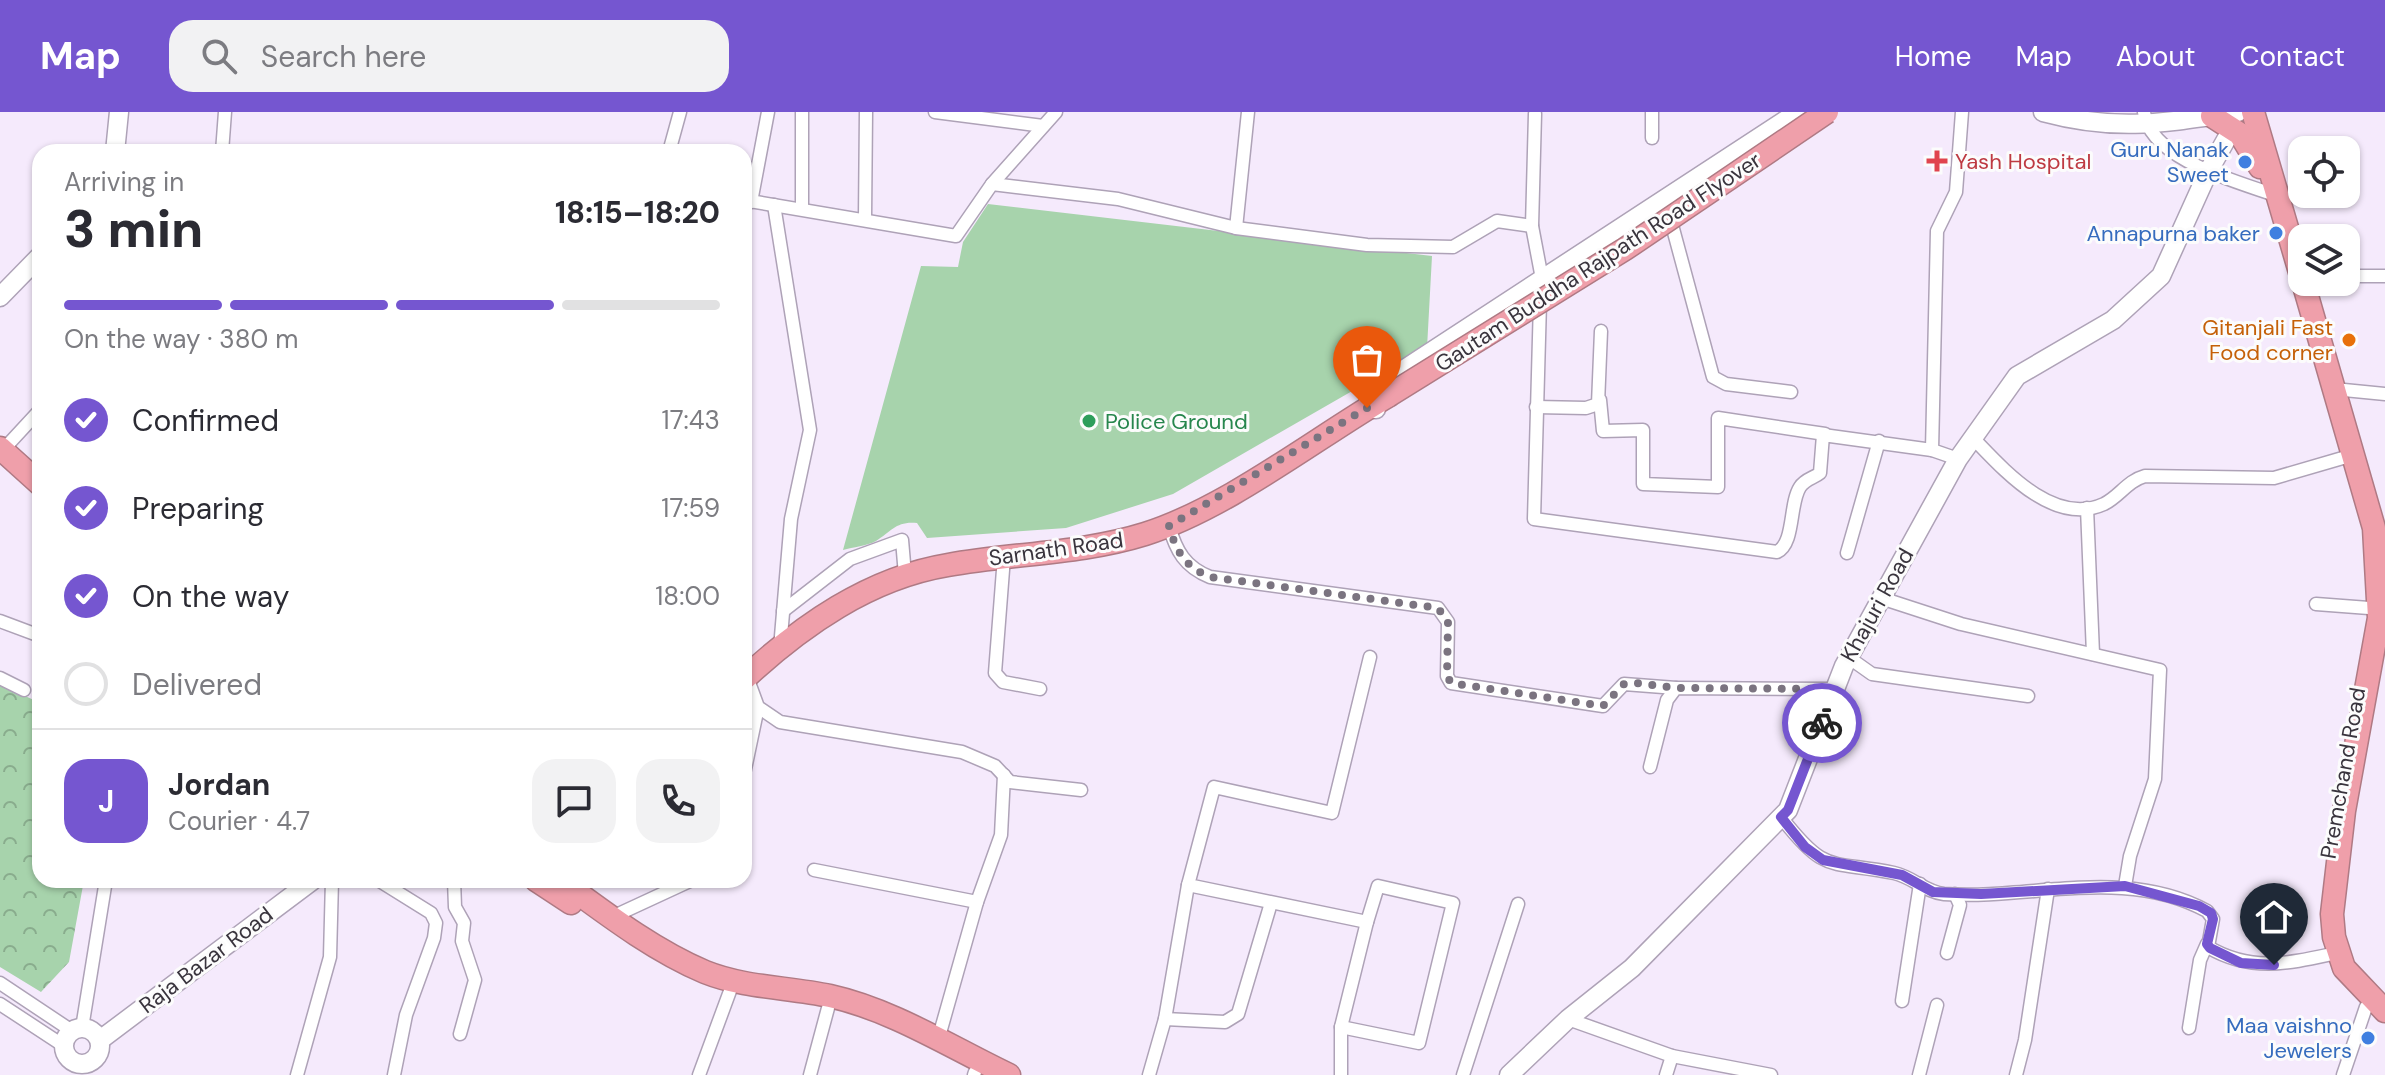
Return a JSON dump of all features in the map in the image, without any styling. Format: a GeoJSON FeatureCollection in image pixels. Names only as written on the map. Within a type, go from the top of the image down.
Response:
{"type":"FeatureCollection","features":[{"type":"Feature","properties":{"kind":"highway","name":"Gautam Buddha Rajpath Road Flyover"},"geometry":{"type":"LineString","coordinates":[[1367,408],[1625,249],[1827,112]]}},
{"type":"Feature","properties":{"kind":"highway","name":"Premchand Road"},"geometry":{"type":"LineString","coordinates":[[2253,112],[2288,230]]}},
{"type":"Feature","properties":{"kind":"highway"},"geometry":{"type":"LineString","coordinates":[[2212,116],[2235,120],[2255,164],[2271,174]]}},
{"type":"Feature","properties":{"kind":"highway","name":"Premchand Road"},"geometry":{"type":"LineString","coordinates":[[2307,296],[2374,528],[2377,609],[2333,887],[2332,954],[2385,1022]]}},
{"type":"Feature","properties":{"kind":"highway","name":"Sarnath Road"},"geometry":{"type":"LineString","coordinates":[[752,672],[841,605],[905,575],[1004,557],[1073,551],[1121,541],[1169,526],[1367,408]]}},
{"type":"Feature","properties":{"kind":"highway"},"geometry":{"type":"LineString","coordinates":[[1,449],[32,477]]}},
{"type":"Feature","properties":{"kind":"highway"},"geometry":{"type":"LineString","coordinates":[[548,888],[667,966],[730,991],[828,1008],[869,1022],[977,1074]]}},
{"type":"Feature","properties":{"kind":"highway"},"geometry":{"type":"LineString","coordinates":[[571,888],[612,917],[704,971],[734,982],[832,996],[878,1011],[1009,1075]]}},
{"type":"Feature","properties":{"kind":"street"},"geometry":{"type":"LineString","coordinates":[[108,144],[111,112]]}},
{"type":"Feature","properties":{"kind":"street"},"geometry":{"type":"LineString","coordinates":[[116,144],[119,112]]}},
{"type":"Feature","properties":{"kind":"street"},"geometry":{"type":"LineString","coordinates":[[223,144],[225,112]]}},
{"type":"Feature","properties":{"kind":"street"},"geometry":{"type":"LineString","coordinates":[[671,144],[680,112]]}},
{"type":"Feature","properties":{"kind":"street"},"geometry":{"type":"LineString","coordinates":[[752,183],[768,112]]}},
{"type":"Feature","properties":{"kind":"street"},"geometry":{"type":"LineString","coordinates":[[802,112],[802,209]]}},
{"type":"Feature","properties":{"kind":"street"},"geometry":{"type":"LineString","coordinates":[[865,218],[866,112]]}},
{"type":"Feature","properties":{"kind":"street"},"geometry":{"type":"LineString","coordinates":[[935,112],[1043,126]]}},
{"type":"Feature","properties":{"kind":"street"},"geometry":{"type":"LineString","coordinates":[[752,202],[865,218],[956,236],[992,184],[1056,112]]}},
{"type":"Feature","properties":{"kind":"street"},"geometry":{"type":"LineString","coordinates":[[1236,228],[1248,112]]}},
{"type":"Feature","properties":{"kind":"street"},"geometry":{"type":"LineString","coordinates":[[1652,112],[1652,138]]}},
{"type":"Feature","properties":{"kind":"street"},"geometry":{"type":"LineString","coordinates":[[1798,112],[1371,391],[1367,408],[1380,410],[1538,314],[1839,112]]}},
{"type":"Feature","properties":{"kind":"street"},"geometry":{"type":"LineString","coordinates":[[1932,450],[1937,231],[1956,192],[1962,112]]}},
{"type":"Feature","properties":{"kind":"street"},"geometry":{"type":"LineString","coordinates":[[2043,112],[2089,123],[2126,127],[2145,118],[2212,116]]}},
{"type":"Feature","properties":{"kind":"street"},"geometry":{"type":"LineString","coordinates":[[1535,114],[1532,226],[1544,278],[1538,314],[1534,519],[1772,552],[1784,548],[1801,485],[1820,475],[1821,441],[1825,434]]}},
{"type":"Feature","properties":{"kind":"street"},"geometry":{"type":"LineString","coordinates":[[2145,118],[2166,148],[2208,172],[2278,196]]}},
{"type":"Feature","properties":{"kind":"street","name":"Khajuri Road"},"geometry":{"type":"LineString","coordinates":[[1509,1075],[1568,1019],[1632,968],[1788,810],[1848,657],[1972,437],[2017,376],[2113,320],[2161,276],[2235,120]]}},
{"type":"Feature","properties":{"kind":"street"},"geometry":{"type":"LineString","coordinates":[[992,184],[1118,199],[1236,228],[1367,245],[1453,247],[1497,221],[1532,226]]}},
{"type":"Feature","properties":{"kind":"street"},"geometry":{"type":"LineString","coordinates":[[774,205],[810,430],[791,519],[780,648]]}},
{"type":"Feature","properties":{"kind":"street"},"geometry":{"type":"LineString","coordinates":[[1672,225],[1713,377],[1726,384],[1791,392]]}},
{"type":"Feature","properties":{"kind":"street"},"geometry":{"type":"LineString","coordinates":[[0,283],[32,265]]}},
{"type":"Feature","properties":{"kind":"street"},"geometry":{"type":"LineString","coordinates":[[0,297],[32,265]]}},
{"type":"Feature","properties":{"kind":"street"},"geometry":{"type":"LineString","coordinates":[[2360,276],[2385,276]]}},
{"type":"Feature","properties":{"kind":"street"},"geometry":{"type":"LineString","coordinates":[[1601,331],[1603,431],[1643,430],[1643,484],[1718,487],[1718,418],[1932,450],[1958,459]]}},
{"type":"Feature","properties":{"kind":"street"},"geometry":{"type":"LineString","coordinates":[[2334,389],[2385,394]]}},
{"type":"Feature","properties":{"kind":"street"},"geometry":{"type":"LineString","coordinates":[[1536,407],[1591,408],[1600,400]]}},
{"type":"Feature","properties":{"kind":"street"},"geometry":{"type":"LineString","coordinates":[[1,449],[32,418]]}},
{"type":"Feature","properties":{"kind":"street"},"geometry":{"type":"LineString","coordinates":[[1972,437],[2035,493],[2063,507],[2102,505],[2128,483],[2145,476],[2274,478],[2353,455]]}},
{"type":"Feature","properties":{"kind":"street"},"geometry":{"type":"LineString","coordinates":[[1847,553],[1879,441]]}},
{"type":"Feature","properties":{"kind":"street"},"geometry":{"type":"LineString","coordinates":[[2087,508],[2093,654]]}},
{"type":"Feature","properties":{"kind":"street"},"geometry":{"type":"LineString","coordinates":[[1169,526],[1175,547],[1192,570],[1210,577],[1438,608],[1448,622],[1447,676],[1451,683],[1603,706],[1624,684],[1676,688],[1835,689]]}},
{"type":"Feature","properties":{"kind":"street"},"geometry":{"type":"LineString","coordinates":[[783,611],[850,559],[902,540],[905,575]]}},
{"type":"Feature","properties":{"kind":"street"},"geometry":{"type":"LineString","coordinates":[[1004,557],[995,673],[1003,682],[1040,689]]}},
{"type":"Feature","properties":{"kind":"street"},"geometry":{"type":"LineString","coordinates":[[1881,598],[1961,624],[2158,669],[2162,675],[2155,779],[2130,856],[2125,886]]}},
{"type":"Feature","properties":{"kind":"street"},"geometry":{"type":"LineString","coordinates":[[2316,604],[2377,609]]}},
{"type":"Feature","properties":{"kind":"street"},"geometry":{"type":"LineString","coordinates":[[0,621],[32,633]]}},
{"type":"Feature","properties":{"kind":"street"},"geometry":{"type":"LineString","coordinates":[[1149,1075],[1165,1019],[1188,885],[1214,787],[1332,813],[1370,657]]}},
{"type":"Feature","properties":{"kind":"street"},"geometry":{"type":"LineString","coordinates":[[1848,657],[1872,674],[2028,696]]}},
{"type":"Feature","properties":{"kind":"street"},"geometry":{"type":"LineString","coordinates":[[0,678],[24,690]]}},
{"type":"Feature","properties":{"kind":"street"},"geometry":{"type":"LineString","coordinates":[[1650,767],[1667,700],[1676,688]]}},
{"type":"Feature","properties":{"kind":"street"},"geometry":{"type":"LineString","coordinates":[[752,694],[758,707],[780,722],[962,752],[995,766],[1010,782],[1081,790]]}},
{"type":"Feature","properties":{"kind":"street"},"geometry":{"type":"LineString","coordinates":[[752,736],[758,707]]}},
{"type":"Feature","properties":{"kind":"street"},"geometry":{"type":"LineString","coordinates":[[938,1040],[977,902],[1001,835],[1004,775]]}},
{"type":"Feature","properties":{"kind":"street"},"geometry":{"type":"LineString","coordinates":[[1781,817],[1805,847],[1823,860],[1894,873],[1933,892],[1955,894],[2125,886],[2199,906],[2211,913],[2213,919],[2200,960],[2189,1028]]}},
{"type":"Feature","properties":{"kind":"street"},"geometry":{"type":"LineString","coordinates":[[814,870],[977,902]]}},
{"type":"Feature","properties":{"kind":"street"},"geometry":{"type":"LineString","coordinates":[[1902,1001],[1920,884]]}},
{"type":"Feature","properties":{"kind":"street"},"geometry":{"type":"LineString","coordinates":[[1188,885],[1367,922]]}},
{"type":"Feature","properties":{"kind":"street"},"geometry":{"type":"LineString","coordinates":[[1341,1027],[1419,1043],[1453,903],[1378,886],[1341,1027],[1341,1075]]}},
{"type":"Feature","properties":{"kind":"street"},"geometry":{"type":"LineString","coordinates":[[59,1075],[71,1041],[104,888]]}},
{"type":"Feature","properties":{"kind":"street","name":"Raja Bazar Road"},"geometry":{"type":"LineString","coordinates":[[100,1040],[302,888]]}},
{"type":"Feature","properties":{"kind":"street"},"geometry":{"type":"LineString","coordinates":[[297,1075],[330,957],[332,888]]}},
{"type":"Feature","properties":{"kind":"street"},"geometry":{"type":"LineString","coordinates":[[391,888],[431,913],[436,923],[434,938],[406,1015],[394,1075]]}},
{"type":"Feature","properties":{"kind":"street"},"geometry":{"type":"LineString","coordinates":[[454,888],[455,907],[464,923],[462,941],[475,980],[460,1034]]}},
{"type":"Feature","properties":{"kind":"street"},"geometry":{"type":"LineString","coordinates":[[612,917],[675,888]]}},
{"type":"Feature","properties":{"kind":"street"},"geometry":{"type":"LineString","coordinates":[[2016,1075],[2025,1040],[2048,889]]}},
{"type":"Feature","properties":{"kind":"street"},"geometry":{"type":"LineString","coordinates":[[1947,953],[1960,905],[1955,894]]}},
{"type":"Feature","properties":{"kind":"street"},"geometry":{"type":"LineString","coordinates":[[1165,1019],[1217,1023],[1238,1014],[1271,903]]}},
{"type":"Feature","properties":{"kind":"street"},"geometry":{"type":"LineString","coordinates":[[1463,1075],[1518,904]]}},
{"type":"Feature","properties":{"kind":"street"},"geometry":{"type":"LineString","coordinates":[[2207,944],[2241,963],[2258,966],[2332,954]]}},
{"type":"Feature","properties":{"kind":"street"},"geometry":{"type":"LineString","coordinates":[[0,983],[71,1041],[77,1063],[90,1068],[100,1051],[100,1040],[93,1031],[71,1041]]}},
{"type":"Feature","properties":{"kind":"street"},"geometry":{"type":"LineString","coordinates":[[699,1075],[730,991]]}},
{"type":"Feature","properties":{"kind":"street"},"geometry":{"type":"LineString","coordinates":[[0,1004],[71,1041]]}},
{"type":"Feature","properties":{"kind":"street"},"geometry":{"type":"LineString","coordinates":[[1919,1075],[1937,1005]]}},
{"type":"Feature","properties":{"kind":"street"},"geometry":{"type":"LineString","coordinates":[[810,1075],[828,1008]]}},
{"type":"Feature","properties":{"kind":"street"},"geometry":{"type":"LineString","coordinates":[[2343,1075],[2375,1009]]}},
{"type":"Feature","properties":{"kind":"street"},"geometry":{"type":"LineString","coordinates":[[1568,1019],[1672,1056],[1771,1075]]}},
{"type":"Feature","properties":{"kind":"street"},"geometry":{"type":"LineString","coordinates":[[1666,1075],[1672,1056]]}},
{"type":"Feature","properties":{"kind":"green space","name":"Police Ground"},"geometry":{"type":"Polygon","coordinates":[[[988,204],[1432,256],[1427,348],[1173,494],[1066,528],[927,538],[917,523],[904,524],[872,543],[843,550],[921,266],[958,267],[963,242],[988,204]]]}},
{"type":"Feature","properties":{"kind":"green space"},"geometry":{"type":"Polygon","coordinates":[[[0,684],[32,699],[32,888],[83,888],[69,962],[41,992],[0,967],[0,684]]]}},
{"type":"Feature","properties":{"kind":"way so far"},"geometry":{"type":"LineString","coordinates":[[1367,408],[1206,507],[1169,526],[1175,547],[1192,570],[1210,577],[1438,608],[1448,622],[1447,680],[1451,683],[1603,706],[1624,684],[1635,683],[1676,688],[1835,689],[1822,723]]}},
{"type":"Feature","properties":{"kind":"place","name":"Yash Hospital"},"geometry":{"type":"Point","coordinates":[1937,161]}},
{"type":"Feature","properties":{"kind":"place","name":"Guru Nanak Sweet"},"geometry":{"type":"Point","coordinates":[2245,162]}},
{"type":"Feature","properties":{"kind":"place","name":"Annapurna baker"},"geometry":{"type":"Point","coordinates":[2276,233]}},
{"type":"Feature","properties":{"kind":"place","name":"Gitanjali Fast Food corner"},"geometry":{"type":"Point","coordinates":[2349,340]}},
{"type":"Feature","properties":{"kind":"place","name":"Police Ground"},"geometry":{"type":"Point","coordinates":[1089,421]}},
{"type":"Feature","properties":{"kind":"place","name":"Maa vaishno Jewelers"},"geometry":{"type":"Point","coordinates":[2368,1038]}},
{"type":"Feature","properties":{"kind":"route"},"geometry":{"type":"LineString","coordinates":[[1822,723],[1788,810],[1781,817],[1815,856],[1834,864],[1902,875],[1939,893],[1981,894],[2125,886],[2199,906],[2211,913],[2213,919],[2208,947],[2241,963],[2274,965]]}}]}
